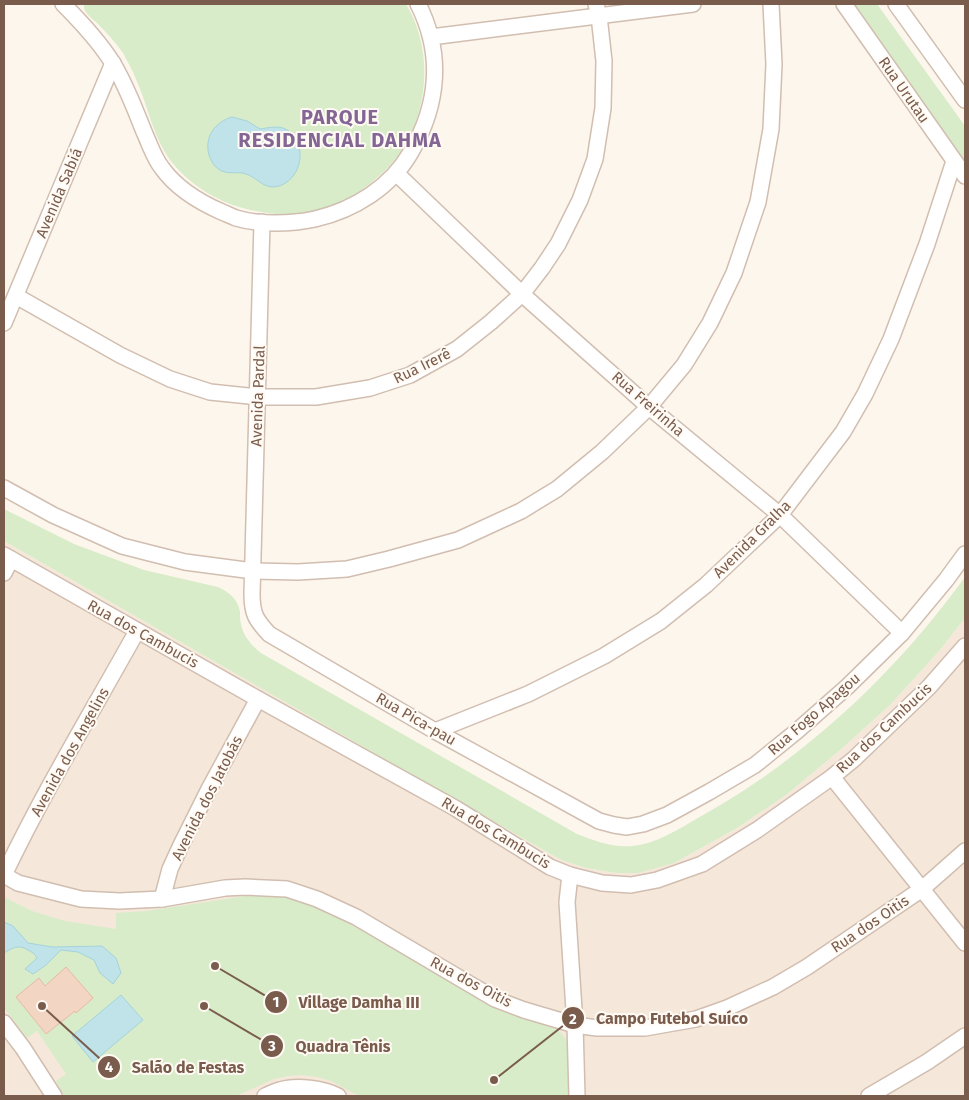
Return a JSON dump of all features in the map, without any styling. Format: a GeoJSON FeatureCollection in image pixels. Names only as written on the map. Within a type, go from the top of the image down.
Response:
{"type":"FeatureCollection","features":[{"type":"Feature","properties":{"kind":"street"},"geometry":{"type":"LineString","coordinates":[[63,4],[95,38],[113,63],[161,168],[184,191],[205,204],[236,218],[279,223],[304,222],[328,216],[351,207],[373,194],[396,173],[408,158],[420,137],[429,113],[434,89],[431,37],[424,15],[418,4]]}},
{"type":"Feature","properties":{"kind":"street"},"geometry":{"type":"LineString","coordinates":[[431,37],[597,10],[693,4]]}},
{"type":"Feature","properties":{"kind":"street"},"geometry":{"type":"LineString","coordinates":[[4,488],[53,515],[122,546],[185,562],[253,571],[298,572],[347,569],[458,540],[521,511],[557,489],[602,452],[649,407],[684,365],[710,323],[734,273],[758,202],[770,129],[774,64],[771,4]]}},
{"type":"Feature","properties":{"kind":"street","name":"Rua Urutau"},"geometry":{"type":"LineString","coordinates":[[844,4],[965,176]]}},
{"type":"Feature","properties":{"kind":"street"},"geometry":{"type":"LineString","coordinates":[[896,4],[965,100]]}},
{"type":"Feature","properties":{"kind":"street","name":"Rua Irerê"},"geometry":{"type":"LineString","coordinates":[[16,296],[120,355],[170,379],[210,392],[258,397],[316,397],[370,388],[410,375],[457,348],[491,322],[522,294],[558,244],[580,200],[595,159],[604,108],[604,61],[597,10]]}},
{"type":"Feature","properties":{"kind":"street","name":"Avenida Sabiá"},"geometry":{"type":"LineString","coordinates":[[4,323],[113,63]]}},
{"type":"Feature","properties":{"kind":"street","name":"Avenida Gralha"},"geometry":{"type":"LineString","coordinates":[[435,731],[528,694],[604,656],[661,621],[706,585],[780,515],[843,432],[865,394],[891,339],[914,279],[954,161]]}},
{"type":"Feature","properties":{"kind":"street","name":"Rua Freirinha"},"geometry":{"type":"LineString","coordinates":[[396,173],[522,294],[649,407],[780,515],[902,633]]}},
{"type":"Feature","properties":{"kind":"street","name":"Avenida Pardal"},"geometry":{"type":"LineString","coordinates":[[253,571],[262,222]]}},
{"type":"Feature","properties":{"kind":"street","name":"Rua Fogo Apagou"},"geometry":{"type":"LineString","coordinates":[[627,827],[643,824],[667,815],[709,792],[755,765],[798,731],[848,686],[902,633],[965,554]]}},
{"type":"Feature","properties":{"kind":"street"},"geometry":{"type":"LineString","coordinates":[[4,573],[8,557]]}},
{"type":"Feature","properties":{"kind":"street","name":"Rua dos Cambucis"},"geometry":{"type":"LineString","coordinates":[[8,557],[455,808],[550,867],[570,875],[602,883],[631,885],[657,880],[702,864],[757,830],[832,777],[854,759],[922,694],[965,646]]}},
{"type":"Feature","properties":{"kind":"street","name":"Rua Pica-pau"},"geometry":{"type":"LineString","coordinates":[[253,571],[252,609],[259,623],[270,634],[435,731],[599,821],[627,827]]}},
{"type":"Feature","properties":{"kind":"street","name":"Avenida dos Angelins"},"geometry":{"type":"LineString","coordinates":[[4,875],[47,792],[138,631]]}},
{"type":"Feature","properties":{"kind":"street","name":"Avenida dos Jatobás"},"geometry":{"type":"LineString","coordinates":[[162,899],[170,869],[181,845],[258,699]]}},
{"type":"Feature","properties":{"kind":"street"},"geometry":{"type":"LineString","coordinates":[[832,777],[965,943]]}},
{"type":"Feature","properties":{"kind":"street","name":"Rua dos Oitis"},"geometry":{"type":"LineString","coordinates":[[4,875],[18,882],[81,899],[119,902],[162,899],[203,891],[238,887],[287,889],[318,899],[356,917],[495,999],[575,1025],[597,1028],[645,1028],[696,1019],[727,1008],[773,987],[807,967],[922,889],[965,851]]}},
{"type":"Feature","properties":{"kind":"street"},"geometry":{"type":"LineString","coordinates":[[570,875],[567,902],[575,1025],[577,1096]]}},
{"type":"Feature","properties":{"kind":"street"},"geometry":{"type":"LineString","coordinates":[[4,1023],[23,1048],[54,1096]]}},
{"type":"Feature","properties":{"kind":"street"},"geometry":{"type":"LineString","coordinates":[[870,1096],[927,1062],[965,1036]]}},
{"type":"Feature","properties":{"kind":"street"},"geometry":{"type":"LineString","coordinates":[[265,1096],[281,1089],[296,1088],[321,1090],[338,1096]]}},
{"type":"Feature","properties":{"kind":"shaded area"},"geometry":{"type":"Polygon","coordinates":[[[4,541],[561,860],[586,868],[616,873],[674,863],[737,828],[786,795],[890,705],[940,650],[965,618],[965,1096],[4,1096],[4,541]]]}},
{"type":"Feature","properties":{"kind":"green space"},"geometry":{"type":"Polygon","coordinates":[[[84,4],[406,4],[415,21],[424,59],[422,97],[418,116],[402,151],[385,171],[368,185],[340,203],[320,211],[296,215],[245,209],[212,196],[183,175],[175,166],[161,146],[140,88],[123,53],[108,34],[86,13],[84,4]]]}},
{"type":"Feature","properties":{"kind":"green space"},"geometry":{"type":"Polygon","coordinates":[[[847,4],[877,4],[965,126],[965,164],[847,4]]]}},
{"type":"Feature","properties":{"kind":"green space"},"geometry":{"type":"Polygon","coordinates":[[[4,509],[74,544],[144,570],[222,589],[232,596],[237,603],[244,633],[251,644],[261,653],[577,834],[618,846],[641,845],[674,832],[737,795],[774,770],[845,712],[877,681],[938,613],[965,577],[965,618],[940,650],[890,705],[786,795],[737,828],[674,863],[638,873],[616,873],[586,868],[561,860],[4,541],[4,509]]]}},
{"type":"Feature","properties":{"kind":"green space"},"geometry":{"type":"Polygon","coordinates":[[[253,895],[285,897],[314,905],[508,1012],[553,1027],[561,1033],[567,1043],[571,1096],[359,1096],[331,1081],[302,1075],[274,1079],[236,1096],[64,1096],[56,1081],[66,1074],[37,1031],[27,1038],[4,1008],[4,897],[32,911],[65,921],[116,929],[116,913],[146,911],[253,895]]]}},
{"type":"Feature","properties":{"kind":"water"},"geometry":{"type":"Polygon","coordinates":[[[232,117],[247,121],[260,129],[282,128],[295,137],[300,151],[299,165],[296,172],[287,182],[280,186],[269,187],[246,174],[230,173],[214,166],[208,148],[210,136],[216,126],[232,117]]]}},
{"type":"Feature","properties":{"kind":"water"},"geometry":{"type":"Polygon","coordinates":[[[4,922],[13,926],[28,943],[52,947],[102,946],[116,958],[121,973],[113,984],[100,973],[94,960],[78,952],[61,950],[46,965],[33,974],[25,969],[37,958],[32,952],[19,947],[4,953],[4,922]]]}},
{"type":"Feature","properties":{"kind":"water"},"geometry":{"type":"Polygon","coordinates":[[[121,995],[143,1020],[93,1062],[72,1036],[121,995]]]}},
{"type":"Feature","properties":{"kind":"building"},"geometry":{"type":"Polygon","coordinates":[[[66,967],[93,998],[76,1013],[75,1011],[46,1034],[16,997],[39,978],[45,986],[66,967]]]}},
{"type":"Feature","properties":{"kind":"place","name":"Village Damha III"},"geometry":{"type":"Point","coordinates":[215,966]}},
{"type":"Feature","properties":{"kind":"place","name":"Salão de Festas"},"geometry":{"type":"Point","coordinates":[42,1006]}},
{"type":"Feature","properties":{"kind":"place","name":"Quadra Tênis"},"geometry":{"type":"Point","coordinates":[204,1006]}},
{"type":"Feature","properties":{"kind":"place","name":"Campo Futebol Suíco"},"geometry":{"type":"Point","coordinates":[494,1080]}},
{"type":"Feature","properties":{"kind":"district","name":"PARQUE RESIDENCIAL DAHMA"},"geometry":{"type":"Point","coordinates":[340,128]}}]}
